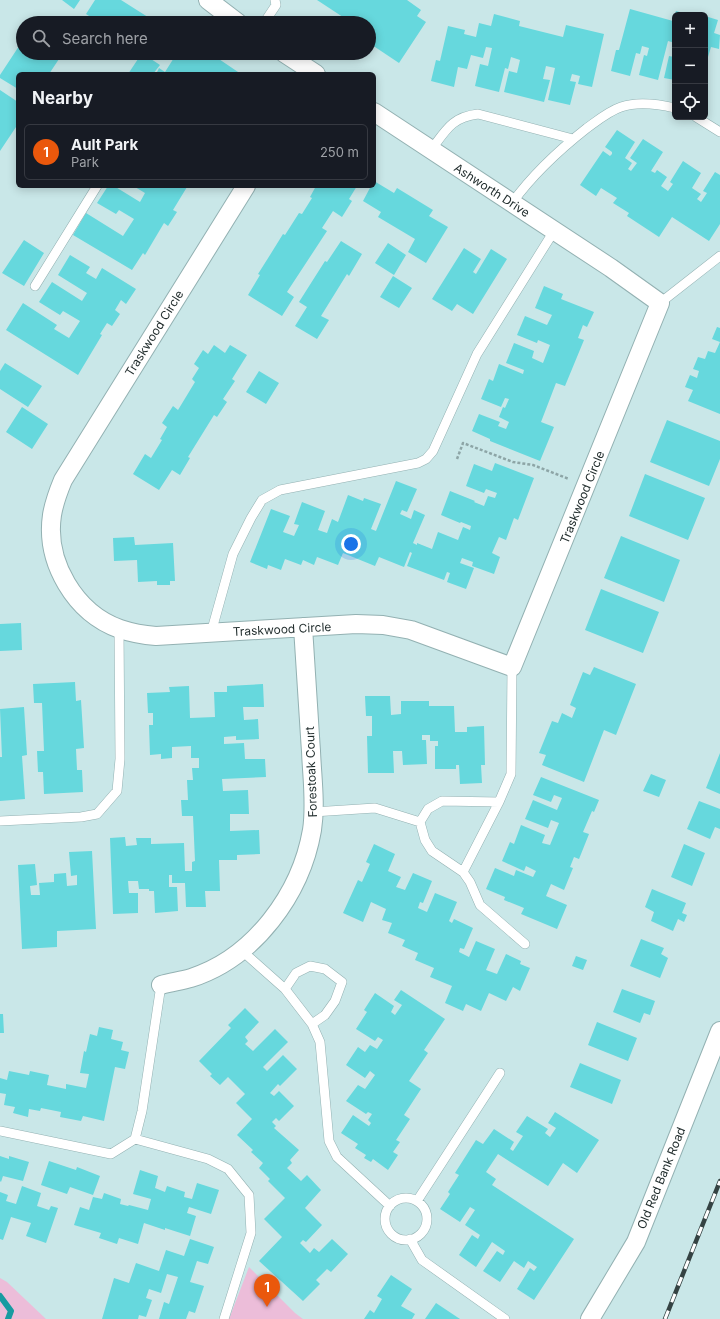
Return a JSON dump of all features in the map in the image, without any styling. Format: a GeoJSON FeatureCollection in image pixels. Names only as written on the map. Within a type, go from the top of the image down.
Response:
{"type":"FeatureCollection","features":[{"type":"Feature","properties":{"kind":"street"},"geometry":{"type":"LineString","coordinates":[[208,0],[229,16]]}},
{"type":"Feature","properties":{"kind":"street"},"geometry":{"type":"LineString","coordinates":[[295,60],[313,72]]}},
{"type":"Feature","properties":{"kind":"street","name":"Ashworth Drive"},"geometry":{"type":"LineString","coordinates":[[376,113],[611,268],[660,303]]}},
{"type":"Feature","properties":{"kind":"street","name":"Traskwood Circle"},"geometry":{"type":"LineString","coordinates":[[245,188],[63,480],[56,498],[52,516],[51,535],[54,553],[60,571],[69,588],[87,609],[102,620],[119,629],[137,634],[156,636],[356,624],[383,625],[410,630],[512,667],[660,303]]}},
{"type":"Feature","properties":{"kind":"street","name":"Forestoak Court"},"geometry":{"type":"LineString","coordinates":[[161,985],[191,978],[217,966],[241,950],[262,931],[277,913],[295,884],[306,857],[312,829],[314,794],[303,627]]}},
{"type":"Feature","properties":{"kind":"street","name":"Old Red Bank Road"},"geometry":{"type":"LineString","coordinates":[[590,1319],[636,1242],[720,1031]]}},
{"type":"Feature","properties":{"kind":"lane"},"geometry":{"type":"LineString","coordinates":[[269,16],[276,5],[275,0]]}},
{"type":"Feature","properties":{"kind":"lane"},"geometry":{"type":"LineString","coordinates":[[512,203],[523,188],[543,166],[573,139],[613,110],[632,104],[654,104],[672,107]]}},
{"type":"Feature","properties":{"kind":"lane"},"geometry":{"type":"LineString","coordinates":[[431,150],[453,122],[467,115],[478,114],[573,139]]}},
{"type":"Feature","properties":{"kind":"lane"},"geometry":{"type":"LineString","coordinates":[[701,120],[720,132]]}},
{"type":"Feature","properties":{"kind":"lane"},"geometry":{"type":"LineString","coordinates":[[35,286],[96,188]]}},
{"type":"Feature","properties":{"kind":"lane"},"geometry":{"type":"LineString","coordinates":[[211,633],[233,554],[262,500],[280,490],[418,463],[426,459],[433,451],[477,354],[554,231]]}},
{"type":"Feature","properties":{"kind":"lane"},"geometry":{"type":"LineString","coordinates":[[660,303],[720,256]]}},
{"type":"Feature","properties":{"kind":"lane"},"geometry":{"type":"LineString","coordinates":[[0,821],[81,817],[97,814],[117,791],[120,759],[119,629]]}},
{"type":"Feature","properties":{"kind":"lane"},"geometry":{"type":"LineString","coordinates":[[463,872],[499,802],[511,774],[512,667]]}},
{"type":"Feature","properties":{"kind":"lane"},"geometry":{"type":"LineString","coordinates":[[499,802],[442,801],[428,809],[420,822],[425,840],[432,851],[463,872],[470,882],[480,906],[525,944]]}},
{"type":"Feature","properties":{"kind":"lane"},"geometry":{"type":"LineString","coordinates":[[313,812],[375,808],[420,822]]}},
{"type":"Feature","properties":{"kind":"lane"},"geometry":{"type":"LineString","coordinates":[[241,950],[285,989],[312,1024],[320,1042],[329,1141],[337,1157],[390,1206]]}},
{"type":"Feature","properties":{"kind":"lane"},"geometry":{"type":"LineString","coordinates":[[285,989],[296,972],[310,966],[325,969],[342,982],[335,1001],[325,1015],[312,1024]]}},
{"type":"Feature","properties":{"kind":"lane"},"geometry":{"type":"LineString","coordinates":[[0,1131],[111,1154],[135,1139],[142,1111],[161,985]]}},
{"type":"Feature","properties":{"kind":"lane"},"geometry":{"type":"LineString","coordinates":[[418,1201],[500,1073]]}},
{"type":"Feature","properties":{"kind":"lane"},"geometry":{"type":"LineString","coordinates":[[135,1139],[208,1159],[228,1169],[249,1195],[251,1233],[224,1319]]}},
{"type":"Feature","properties":{"kind":"lane"},"geometry":{"type":"LineString","coordinates":[[406,1198],[418,1201],[426,1212],[426,1226],[417,1237],[403,1239],[396,1237],[390,1232],[387,1226],[385,1219],[386,1212],[390,1206],[400,1199],[406,1198]]}},
{"type":"Feature","properties":{"kind":"lane"},"geometry":{"type":"LineString","coordinates":[[410,1239],[422,1260],[504,1319]]}},
{"type":"Feature","properties":{"kind":"path"},"geometry":{"type":"LineString","coordinates":[[457,460],[463,443],[513,462],[533,465],[569,479]]}},
{"type":"Feature","properties":{"kind":"shaded area"},"geometry":{"type":"Polygon","coordinates":[[[249,1267],[295,1313],[303,1319],[229,1319],[249,1267]]]}},
{"type":"Feature","properties":{"kind":"shaded area"},"geometry":{"type":"Polygon","coordinates":[[[0,1278],[7,1282],[46,1319],[0,1319],[0,1278]]]}},
{"type":"Feature","properties":{"kind":"building"},"geometry":{"type":"Polygon","coordinates":[[[62,0],[80,0],[74,9],[62,0]]]}},
{"type":"Feature","properties":{"kind":"building"},"geometry":{"type":"Polygon","coordinates":[[[95,0],[121,0],[146,16],[89,16],[86,14],[95,0]]]}},
{"type":"Feature","properties":{"kind":"building"},"geometry":{"type":"Polygon","coordinates":[[[317,0],[407,0],[421,10],[417,16],[426,22],[399,63],[376,48],[376,16],[341,16],[317,0]]]}},
{"type":"Feature","properties":{"kind":"building"},"geometry":{"type":"Polygon","coordinates":[[[630,9],[672,21],[672,42],[668,41],[658,80],[639,75],[644,55],[647,56],[649,48],[642,46],[640,54],[636,53],[630,76],[611,71],[616,50],[619,50],[630,9]]]}},
{"type":"Feature","properties":{"kind":"building"},"geometry":{"type":"Polygon","coordinates":[[[494,14],[520,21],[519,26],[563,37],[566,25],[604,34],[592,87],[578,84],[580,76],[572,74],[570,81],[576,82],[570,105],[548,100],[555,68],[546,66],[543,79],[550,80],[544,102],[504,92],[509,71],[517,73],[520,60],[511,57],[508,69],[505,68],[499,92],[475,86],[480,64],[488,66],[492,48],[486,47],[483,58],[471,55],[467,69],[458,67],[454,87],[431,81],[436,60],[440,61],[448,26],[465,30],[464,34],[476,37],[479,23],[491,26],[494,14]]]}},
{"type":"Feature","properties":{"kind":"building"},"geometry":{"type":"Polygon","coordinates":[[[708,17],[718,20],[714,33],[720,35],[719,49],[711,47],[708,57],[708,17]]]}},
{"type":"Feature","properties":{"kind":"building"},"geometry":{"type":"Polygon","coordinates":[[[16,51],[16,60],[58,60],[50,72],[16,72],[16,88],[0,78],[0,75],[16,51]]]}},
{"type":"Feature","properties":{"kind":"building"},"geometry":{"type":"Polygon","coordinates":[[[669,56],[672,57],[672,79],[664,78],[669,56]]]}},
{"type":"Feature","properties":{"kind":"building"},"geometry":{"type":"Polygon","coordinates":[[[137,60],[152,60],[160,65],[155,72],[129,72],[137,60]]]}},
{"type":"Feature","properties":{"kind":"building"},"geometry":{"type":"Polygon","coordinates":[[[173,60],[220,60],[238,72],[165,72],[173,60]]]}},
{"type":"Feature","properties":{"kind":"building"},"geometry":{"type":"Polygon","coordinates":[[[159,68],[165,72],[157,72],[159,68]]]}},
{"type":"Feature","properties":{"kind":"building"},"geometry":{"type":"Polygon","coordinates":[[[0,90],[16,101],[16,127],[0,151],[0,90]]]}},
{"type":"Feature","properties":{"kind":"building"},"geometry":{"type":"Polygon","coordinates":[[[617,130],[635,142],[625,158],[632,163],[628,169],[631,171],[637,163],[630,158],[643,139],[663,152],[651,171],[655,173],[657,170],[667,177],[661,186],[668,191],[673,184],[670,182],[683,161],[701,173],[692,188],[701,194],[697,199],[701,202],[707,193],[703,191],[715,172],[720,175],[720,224],[709,241],[672,217],[659,237],[627,216],[629,213],[613,203],[617,198],[601,188],[596,196],[580,185],[603,151],[610,156],[612,154],[612,152],[605,147],[617,130]]]}},
{"type":"Feature","properties":{"kind":"building"},"geometry":{"type":"Polygon","coordinates":[[[376,182],[394,193],[397,188],[433,210],[429,216],[448,227],[426,263],[408,252],[415,239],[378,217],[381,212],[363,201],[370,188],[376,188],[376,182]]]}},
{"type":"Feature","properties":{"kind":"building"},"geometry":{"type":"Polygon","coordinates":[[[107,188],[117,188],[140,202],[145,193],[137,188],[186,188],[173,210],[177,212],[168,226],[164,223],[145,255],[143,253],[132,270],[73,235],[86,213],[123,236],[134,219],[119,210],[116,214],[97,203],[107,188]]]}},
{"type":"Feature","properties":{"kind":"building"},"geometry":{"type":"Polygon","coordinates":[[[315,188],[356,188],[349,199],[352,201],[342,217],[333,211],[322,228],[327,231],[287,292],[294,297],[282,316],[248,295],[260,275],[258,274],[283,234],[285,235],[299,213],[302,214],[312,198],[310,197],[315,188]]]}},
{"type":"Feature","properties":{"kind":"building"},"geometry":{"type":"Polygon","coordinates":[[[24,240],[44,253],[24,286],[2,273],[24,240]]]}},
{"type":"Feature","properties":{"kind":"building"},"geometry":{"type":"Polygon","coordinates":[[[341,241],[362,254],[349,276],[347,274],[321,316],[329,320],[317,339],[295,326],[307,307],[299,302],[325,261],[327,262],[341,241]]]}},
{"type":"Feature","properties":{"kind":"building"},"geometry":{"type":"Polygon","coordinates":[[[388,243],[406,255],[394,275],[375,263],[388,243]]]}},
{"type":"Feature","properties":{"kind":"building"},"geometry":{"type":"Polygon","coordinates":[[[464,248],[481,259],[473,272],[476,274],[491,249],[507,259],[473,314],[457,304],[452,311],[432,299],[464,248]]]}},
{"type":"Feature","properties":{"kind":"building"},"geometry":{"type":"Polygon","coordinates":[[[70,255],[90,267],[86,273],[96,279],[102,268],[136,289],[126,304],[121,300],[115,310],[120,314],[112,326],[107,323],[100,334],[102,335],[78,375],[6,330],[23,303],[57,325],[54,329],[69,338],[80,321],[63,311],[60,315],[39,302],[52,282],[82,301],[87,293],[58,275],[70,255]]]}},
{"type":"Feature","properties":{"kind":"building"},"geometry":{"type":"Polygon","coordinates":[[[393,276],[412,288],[399,308],[380,297],[393,276]]]}},
{"type":"Feature","properties":{"kind":"building"},"geometry":{"type":"Polygon","coordinates":[[[544,286],[563,294],[561,299],[594,312],[587,327],[583,325],[578,338],[584,340],[565,386],[556,383],[541,422],[554,427],[540,461],[490,441],[490,439],[472,431],[479,414],[500,422],[498,426],[506,429],[509,422],[499,417],[503,407],[505,408],[509,399],[505,398],[501,407],[481,399],[489,379],[493,381],[499,364],[523,374],[524,370],[506,363],[514,343],[534,351],[532,358],[543,363],[550,345],[538,340],[537,343],[517,335],[525,316],[547,325],[552,315],[535,308],[544,286]]]}},
{"type":"Feature","properties":{"kind":"building"},"geometry":{"type":"Polygon","coordinates":[[[717,327],[720,328],[720,342],[712,339],[717,327]]]}},
{"type":"Feature","properties":{"kind":"building"},"geometry":{"type":"Polygon","coordinates":[[[720,342],[720,414],[688,401],[693,390],[685,387],[690,375],[697,378],[699,371],[693,369],[698,357],[705,359],[708,351],[715,353],[720,342]]]}},
{"type":"Feature","properties":{"kind":"building"},"geometry":{"type":"Polygon","coordinates":[[[214,345],[225,353],[230,345],[247,355],[232,379],[235,381],[223,399],[227,402],[217,417],[214,415],[188,457],[190,458],[180,475],[172,470],[159,490],[133,474],[145,454],[151,458],[162,440],[160,439],[167,427],[162,423],[173,406],[178,410],[195,382],[192,379],[199,368],[194,364],[203,350],[208,354],[214,345]]]}},
{"type":"Feature","properties":{"kind":"building"},"geometry":{"type":"Polygon","coordinates":[[[5,363],[42,386],[28,407],[0,389],[0,371],[5,363]]]}},
{"type":"Feature","properties":{"kind":"building"},"geometry":{"type":"Polygon","coordinates":[[[259,371],[279,383],[266,404],[246,392],[259,371]]]}},
{"type":"Feature","properties":{"kind":"building"},"geometry":{"type":"Polygon","coordinates":[[[22,407],[48,424],[32,449],[6,432],[22,407]]]}},
{"type":"Feature","properties":{"kind":"building"},"geometry":{"type":"Polygon","coordinates":[[[667,420],[720,441],[720,459],[709,486],[650,462],[667,420]]]}},
{"type":"Feature","properties":{"kind":"building"},"geometry":{"type":"Polygon","coordinates":[[[495,463],[534,478],[518,520],[514,518],[506,540],[499,537],[492,553],[500,557],[494,574],[472,566],[473,562],[462,558],[460,563],[474,568],[466,589],[447,582],[450,573],[447,572],[444,580],[407,566],[412,553],[410,552],[404,567],[379,557],[375,566],[343,553],[338,565],[317,557],[314,565],[303,560],[301,565],[285,559],[281,570],[268,565],[267,569],[250,562],[271,509],[290,516],[283,532],[294,536],[299,525],[294,524],[302,502],[325,511],[318,530],[327,533],[332,519],[338,522],[348,495],[363,501],[364,498],[381,504],[371,529],[376,531],[396,481],[417,489],[407,512],[402,510],[400,514],[411,519],[414,510],[425,515],[413,543],[417,545],[417,543],[432,549],[438,532],[458,540],[463,527],[470,530],[471,526],[441,515],[450,491],[484,506],[488,496],[495,498],[497,493],[486,489],[484,493],[466,486],[474,464],[492,471],[495,463]]]}},
{"type":"Feature","properties":{"kind":"building"},"geometry":{"type":"Polygon","coordinates":[[[645,474],[705,498],[688,540],[629,516],[645,474]]]}},
{"type":"Feature","properties":{"kind":"building"},"geometry":{"type":"Polygon","coordinates":[[[621,536],[680,560],[664,602],[604,578],[621,536]]]}},
{"type":"Feature","properties":{"kind":"building"},"geometry":{"type":"Polygon","coordinates":[[[134,537],[135,545],[173,543],[175,581],[170,581],[170,585],[157,585],[157,581],[138,582],[137,560],[114,561],[113,538],[134,537]]]}},
{"type":"Feature","properties":{"kind":"building"},"geometry":{"type":"Polygon","coordinates":[[[601,589],[659,612],[643,653],[585,630],[601,589]]]}},
{"type":"Feature","properties":{"kind":"building"},"geometry":{"type":"Polygon","coordinates":[[[21,623],[22,650],[0,651],[0,624],[21,623]]]}},
{"type":"Feature","properties":{"kind":"building"},"geometry":{"type":"Polygon","coordinates":[[[594,667],[636,684],[616,735],[604,730],[584,782],[542,765],[546,755],[539,753],[552,721],[558,723],[562,713],[572,718],[576,708],[570,705],[583,672],[590,675],[594,667]]]}},
{"type":"Feature","properties":{"kind":"building"},"geometry":{"type":"Polygon","coordinates":[[[75,682],[76,701],[81,700],[84,748],[76,749],[77,770],[82,770],[83,792],[44,794],[43,772],[38,772],[37,751],[44,751],[42,703],[34,703],[33,684],[75,682]]]}},
{"type":"Feature","properties":{"kind":"building"},"geometry":{"type":"Polygon","coordinates":[[[263,684],[264,707],[243,707],[244,720],[258,719],[259,739],[236,740],[236,736],[224,737],[224,744],[244,743],[245,759],[265,759],[266,777],[222,779],[223,791],[248,790],[249,814],[230,814],[230,831],[259,830],[260,854],[237,855],[237,860],[219,860],[220,891],[205,891],[206,907],[186,907],[185,883],[172,883],[172,875],[169,875],[169,887],[177,887],[178,911],[155,913],[154,891],[149,891],[149,889],[139,889],[138,881],[128,881],[129,893],[138,893],[138,913],[113,914],[110,838],[125,837],[126,846],[137,845],[136,838],[151,838],[151,844],[184,843],[185,871],[192,871],[192,862],[195,861],[193,816],[182,816],[181,800],[188,800],[187,780],[193,780],[192,768],[199,768],[199,758],[191,758],[191,746],[172,747],[172,758],[161,759],[161,754],[150,755],[149,725],[153,725],[153,713],[148,713],[147,693],[170,692],[169,687],[189,686],[190,718],[215,717],[214,692],[227,692],[227,686],[263,684]]]}},
{"type":"Feature","properties":{"kind":"building"},"geometry":{"type":"Polygon","coordinates":[[[365,696],[390,696],[391,715],[401,714],[401,701],[429,701],[429,706],[454,706],[455,732],[467,732],[467,727],[484,726],[485,765],[481,765],[482,783],[460,784],[459,765],[456,765],[456,769],[435,769],[435,746],[438,746],[438,741],[430,741],[430,735],[422,735],[422,740],[426,740],[427,764],[403,765],[402,751],[393,751],[394,773],[368,773],[367,736],[372,736],[372,716],[366,716],[365,696]]]}},
{"type":"Feature","properties":{"kind":"building"},"geometry":{"type":"Polygon","coordinates":[[[24,707],[27,755],[22,756],[25,799],[0,801],[0,757],[2,757],[0,709],[24,707]]]}},
{"type":"Feature","properties":{"kind":"building"},"geometry":{"type":"Polygon","coordinates":[[[720,753],[720,794],[706,788],[720,753]]]}},
{"type":"Feature","properties":{"kind":"building"},"geometry":{"type":"Polygon","coordinates":[[[651,774],[666,780],[659,797],[643,791],[651,774]]]}},
{"type":"Feature","properties":{"kind":"building"},"geometry":{"type":"Polygon","coordinates":[[[541,777],[599,800],[594,812],[592,811],[583,832],[589,834],[579,859],[574,857],[570,867],[573,868],[564,890],[551,884],[546,896],[567,905],[557,929],[521,914],[524,908],[504,900],[505,897],[486,889],[495,868],[514,876],[516,870],[533,877],[536,871],[526,866],[524,871],[502,861],[510,842],[514,844],[521,825],[545,835],[542,843],[550,845],[559,823],[551,820],[548,828],[525,819],[533,800],[557,810],[562,798],[554,795],[551,802],[533,795],[541,777]]]}},
{"type":"Feature","properties":{"kind":"building"},"geometry":{"type":"Polygon","coordinates":[[[699,801],[720,809],[720,829],[715,827],[710,839],[687,829],[699,801]]]}},
{"type":"Feature","properties":{"kind":"building"},"geometry":{"type":"Polygon","coordinates":[[[374,844],[395,854],[388,871],[401,877],[396,887],[405,890],[413,873],[432,881],[423,903],[420,902],[418,908],[427,912],[435,893],[457,902],[449,921],[452,923],[454,919],[473,928],[464,949],[460,948],[459,952],[469,957],[476,941],[495,949],[486,970],[497,974],[506,954],[521,961],[520,964],[530,968],[520,991],[513,987],[506,1001],[489,993],[481,1011],[466,1004],[463,1011],[445,1003],[452,986],[430,977],[434,968],[415,960],[418,953],[402,946],[405,940],[388,933],[392,923],[382,920],[386,909],[371,902],[363,922],[343,913],[358,880],[362,882],[370,864],[366,862],[374,844]]]}},
{"type":"Feature","properties":{"kind":"building"},"geometry":{"type":"Polygon","coordinates":[[[684,844],[705,853],[692,886],[671,877],[684,844]]]}},
{"type":"Feature","properties":{"kind":"building"},"geometry":{"type":"Polygon","coordinates":[[[92,851],[96,929],[57,931],[57,947],[22,949],[18,865],[35,864],[37,885],[30,886],[31,895],[40,895],[39,883],[54,882],[54,874],[66,873],[67,886],[77,885],[77,875],[71,876],[69,852],[92,851]]]}},
{"type":"Feature","properties":{"kind":"building"},"geometry":{"type":"Polygon","coordinates":[[[652,889],[686,903],[682,913],[687,915],[684,922],[678,919],[673,931],[651,921],[654,912],[645,907],[652,889]]]}},
{"type":"Feature","properties":{"kind":"building"},"geometry":{"type":"Polygon","coordinates":[[[641,939],[664,948],[661,954],[668,958],[660,978],[630,966],[641,939]]]}},
{"type":"Feature","properties":{"kind":"building"},"geometry":{"type":"Polygon","coordinates":[[[576,956],[587,960],[583,970],[572,966],[576,956]]]}},
{"type":"Feature","properties":{"kind":"building"},"geometry":{"type":"Polygon","coordinates":[[[622,989],[655,1001],[650,1015],[644,1013],[640,1023],[613,1012],[622,989]]]}},
{"type":"Feature","properties":{"kind":"building"},"geometry":{"type":"Polygon","coordinates":[[[401,990],[445,1019],[424,1050],[428,1053],[409,1081],[421,1089],[404,1115],[410,1119],[396,1140],[400,1142],[393,1152],[398,1155],[388,1170],[373,1159],[371,1162],[364,1158],[366,1155],[355,1148],[358,1144],[341,1133],[353,1115],[369,1126],[371,1123],[368,1120],[372,1114],[368,1112],[366,1114],[346,1101],[358,1085],[365,1089],[375,1075],[370,1071],[365,1078],[346,1065],[358,1047],[365,1052],[370,1045],[377,1049],[383,1040],[378,1037],[375,1041],[356,1029],[367,1012],[364,1010],[375,993],[394,1006],[391,1012],[395,1015],[402,1005],[394,1000],[401,990]]]}},
{"type":"Feature","properties":{"kind":"building"},"geometry":{"type":"Polygon","coordinates":[[[245,1008],[259,1022],[245,1037],[248,1041],[245,1044],[253,1051],[275,1029],[288,1042],[263,1067],[267,1071],[283,1055],[297,1069],[280,1086],[278,1084],[270,1093],[274,1096],[279,1091],[294,1106],[279,1121],[276,1118],[272,1122],[276,1126],[274,1128],[299,1150],[290,1160],[292,1163],[287,1168],[301,1181],[307,1175],[321,1190],[305,1208],[322,1225],[306,1242],[303,1240],[300,1243],[310,1253],[314,1248],[319,1252],[332,1239],[348,1254],[331,1272],[327,1269],[316,1280],[320,1284],[303,1301],[259,1261],[282,1237],[264,1219],[285,1198],[268,1181],[270,1179],[259,1168],[263,1163],[251,1152],[253,1150],[237,1135],[252,1119],[236,1103],[245,1094],[228,1077],[220,1085],[210,1076],[212,1074],[199,1061],[231,1028],[228,1025],[245,1008]]]}},
{"type":"Feature","properties":{"kind":"building"},"geometry":{"type":"Polygon","coordinates":[[[0,1014],[3,1014],[4,1033],[0,1033],[0,1014]]]}},
{"type":"Feature","properties":{"kind":"building"},"geometry":{"type":"Polygon","coordinates":[[[597,1022],[637,1038],[628,1061],[588,1045],[597,1022]]]}},
{"type":"Feature","properties":{"kind":"building"},"geometry":{"type":"Polygon","coordinates":[[[99,1027],[113,1030],[111,1039],[123,1042],[121,1050],[129,1052],[125,1069],[115,1067],[104,1121],[83,1116],[81,1121],[60,1117],[61,1112],[41,1108],[40,1111],[29,1109],[28,1117],[13,1113],[15,1107],[4,1105],[6,1094],[0,1093],[0,1078],[7,1080],[9,1071],[29,1075],[30,1071],[49,1075],[47,1085],[66,1089],[66,1084],[86,1088],[89,1074],[80,1073],[84,1051],[86,1052],[90,1034],[97,1036],[99,1027]]]}},
{"type":"Feature","properties":{"kind":"building"},"geometry":{"type":"Polygon","coordinates":[[[580,1063],[621,1080],[612,1104],[570,1087],[580,1063]]]}},
{"type":"Feature","properties":{"kind":"building"},"geometry":{"type":"Polygon","coordinates":[[[555,1112],[599,1140],[577,1173],[563,1163],[548,1186],[498,1154],[486,1172],[496,1179],[492,1185],[574,1239],[534,1300],[517,1289],[530,1268],[534,1271],[537,1267],[528,1261],[524,1268],[514,1261],[500,1282],[483,1271],[497,1251],[503,1255],[505,1251],[492,1242],[476,1267],[459,1255],[472,1235],[478,1239],[480,1235],[465,1225],[475,1210],[470,1207],[460,1222],[440,1209],[450,1194],[448,1192],[459,1175],[455,1173],[476,1140],[483,1144],[494,1129],[514,1142],[510,1149],[513,1151],[523,1136],[516,1132],[527,1116],[548,1129],[545,1133],[550,1137],[556,1128],[548,1123],[555,1112]]]}},
{"type":"Feature","properties":{"kind":"building"},"geometry":{"type":"Polygon","coordinates":[[[0,1156],[9,1159],[9,1156],[29,1162],[23,1181],[3,1176],[1,1182],[0,1181],[0,1156]]]}},
{"type":"Feature","properties":{"kind":"building"},"geometry":{"type":"Polygon","coordinates":[[[49,1161],[76,1170],[77,1167],[100,1176],[93,1195],[70,1187],[67,1194],[41,1185],[49,1161]]]}},
{"type":"Feature","properties":{"kind":"building"},"geometry":{"type":"Polygon","coordinates":[[[140,1170],[158,1176],[155,1188],[165,1192],[167,1186],[185,1192],[184,1197],[192,1199],[197,1183],[219,1190],[211,1214],[189,1207],[187,1213],[196,1216],[190,1236],[144,1223],[138,1244],[119,1238],[117,1244],[99,1238],[101,1233],[74,1225],[80,1207],[89,1210],[93,1197],[102,1199],[104,1193],[121,1199],[120,1204],[148,1210],[151,1199],[133,1194],[140,1170]]]}},
{"type":"Feature","properties":{"kind":"building"},"geometry":{"type":"Polygon","coordinates":[[[22,1186],[41,1193],[37,1206],[49,1210],[51,1206],[58,1208],[46,1243],[26,1236],[31,1223],[11,1217],[3,1240],[0,1239],[0,1192],[8,1195],[6,1201],[16,1204],[22,1186]]]}},
{"type":"Feature","properties":{"kind":"building"},"geometry":{"type":"Polygon","coordinates":[[[190,1239],[214,1247],[208,1264],[197,1261],[190,1282],[204,1286],[195,1313],[189,1311],[186,1319],[159,1319],[164,1302],[169,1304],[178,1277],[167,1274],[161,1293],[149,1289],[146,1298],[152,1300],[146,1317],[139,1315],[138,1319],[102,1319],[114,1278],[129,1283],[136,1263],[159,1271],[166,1250],[184,1256],[190,1239]]]}},
{"type":"Feature","properties":{"kind":"building"},"geometry":{"type":"Polygon","coordinates":[[[391,1275],[412,1289],[401,1306],[415,1314],[412,1319],[364,1319],[370,1310],[374,1313],[382,1299],[377,1296],[391,1275]]]}},
{"type":"Feature","properties":{"kind":"building"},"geometry":{"type":"Polygon","coordinates":[[[436,1303],[460,1319],[425,1319],[436,1303]]]}},
{"type":"Feature","properties":{"kind":"waterway"},"geometry":{"type":"LineString","coordinates":[[0,1296],[11,1311],[8,1319]]}},
{"type":"Feature","properties":{"kind":"railway"},"geometry":{"type":"LineString","coordinates":[[665,1319],[720,1181]]}},
{"type":"Feature","properties":{"kind":"place","name":"Ault Park"},"geometry":{"type":"Point","coordinates":[267,1307]}}]}
